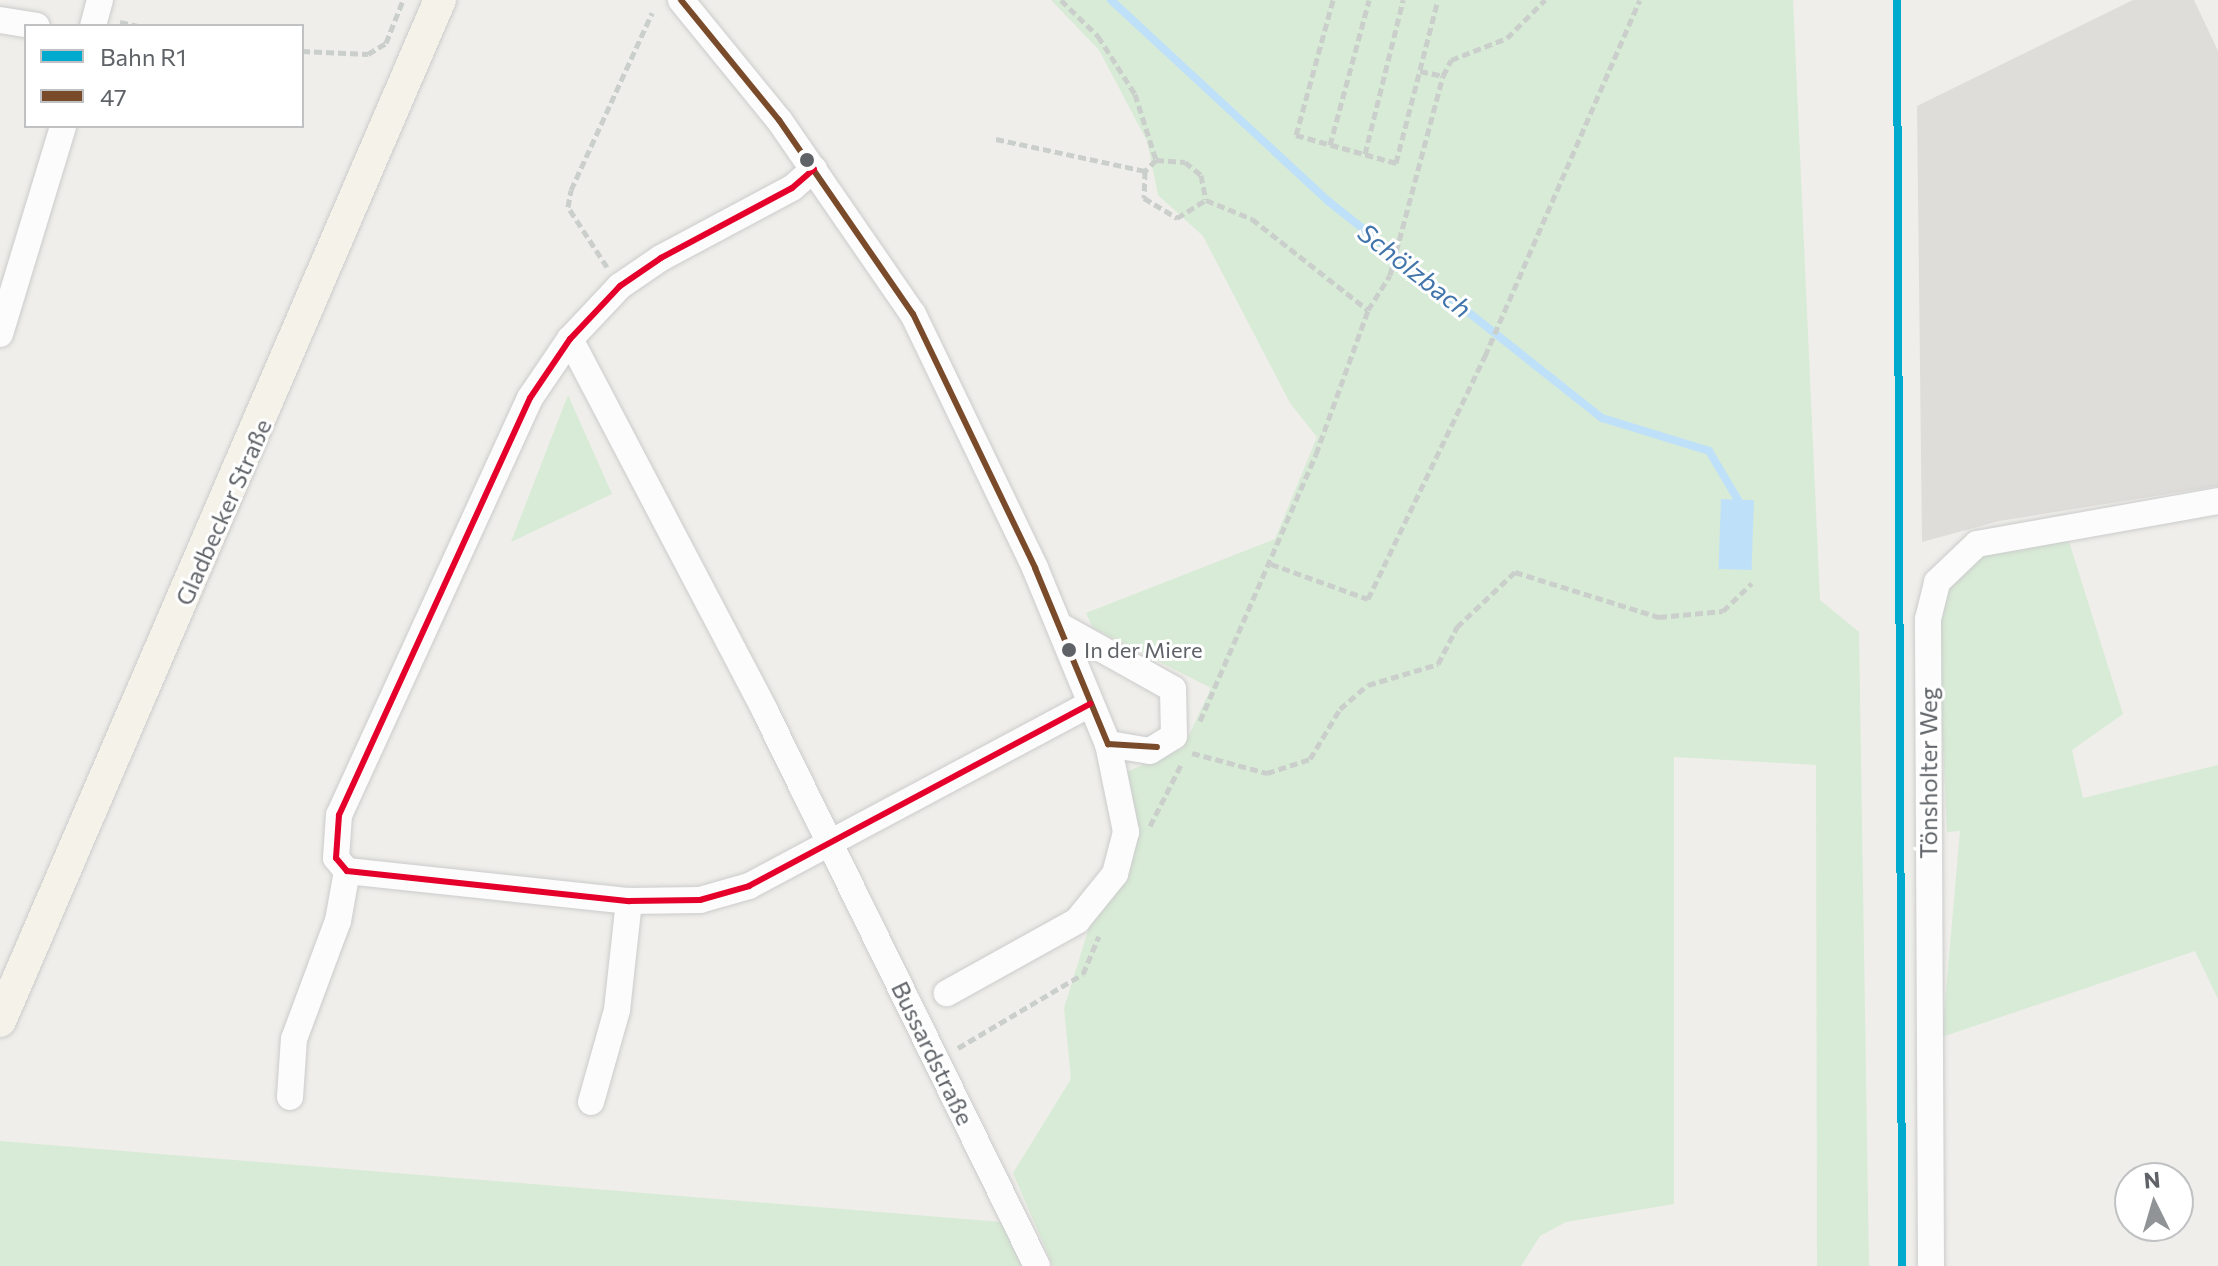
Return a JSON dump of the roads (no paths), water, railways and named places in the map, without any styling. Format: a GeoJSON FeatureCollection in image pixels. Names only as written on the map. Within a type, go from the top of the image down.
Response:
{"type":"FeatureCollection","features":[{"type":"Feature","properties":{"kind":"main road","name":"Gladbecker Straße"},"geometry":{"type":"LineString","coordinates":[[0,1021],[440,0]]}},
{"type":"Feature","properties":{"kind":"street"},"geometry":{"type":"LineString","coordinates":[[94,24],[100,0]]}},
{"type":"Feature","properties":{"kind":"street"},"geometry":{"type":"LineString","coordinates":[[681,0],[814,169],[913,314],[1062,627],[1108,744],[1126,832],[1115,874],[1077,921],[947,993]]}},
{"type":"Feature","properties":{"kind":"street"},"geometry":{"type":"LineString","coordinates":[[0,20],[25,24]]}},
{"type":"Feature","properties":{"kind":"street"},"geometry":{"type":"LineString","coordinates":[[1,328],[62,128]]}},
{"type":"Feature","properties":{"kind":"street"},"geometry":{"type":"LineString","coordinates":[[814,169],[620,286],[570,339],[530,398],[339,815],[336,858],[347,871],[629,901],[700,900],[749,886],[829,839],[1090,704]]}},
{"type":"Feature","properties":{"kind":"street","name":"Bussardstraße"},"geometry":{"type":"LineString","coordinates":[[570,339],[829,839],[1037,1266]]}},
{"type":"Feature","properties":{"kind":"street","name":"Tönsholter Weg"},"geometry":{"type":"LineString","coordinates":[[1931,1266],[1928,619],[1937,582],[1952,560],[1985,542],[2218,501]]}},
{"type":"Feature","properties":{"kind":"street"},"geometry":{"type":"LineString","coordinates":[[1062,627],[1173,689],[1179,716],[1165,742],[1150,751],[1108,744]]}},
{"type":"Feature","properties":{"kind":"street"},"geometry":{"type":"LineString","coordinates":[[290,1097],[294,1039],[338,921],[347,871]]}},
{"type":"Feature","properties":{"kind":"street"},"geometry":{"type":"LineString","coordinates":[[591,1102],[617,1010],[629,901]]}},
{"type":"Feature","properties":{"kind":"water"},"geometry":{"type":"Polygon","coordinates":[[[1721,499],[1754,500],[1752,570],[1719,569],[1721,499]]]}},
{"type":"Feature","properties":{"kind":"waterway","name":"Schölzbach"},"geometry":{"type":"LineString","coordinates":[[1111,0],[1328,201],[1602,418],[1709,451],[1738,500]]}},
{"type":"Feature","properties":{"kind":"rail line","name":"R1"},"geometry":{"type":"LineString","coordinates":[[1897,0],[1902,1266]]}},
{"type":"Feature","properties":{"kind":"place","name":"In der Miere"},"geometry":{"type":"Point","coordinates":[1069,650]}}]}
